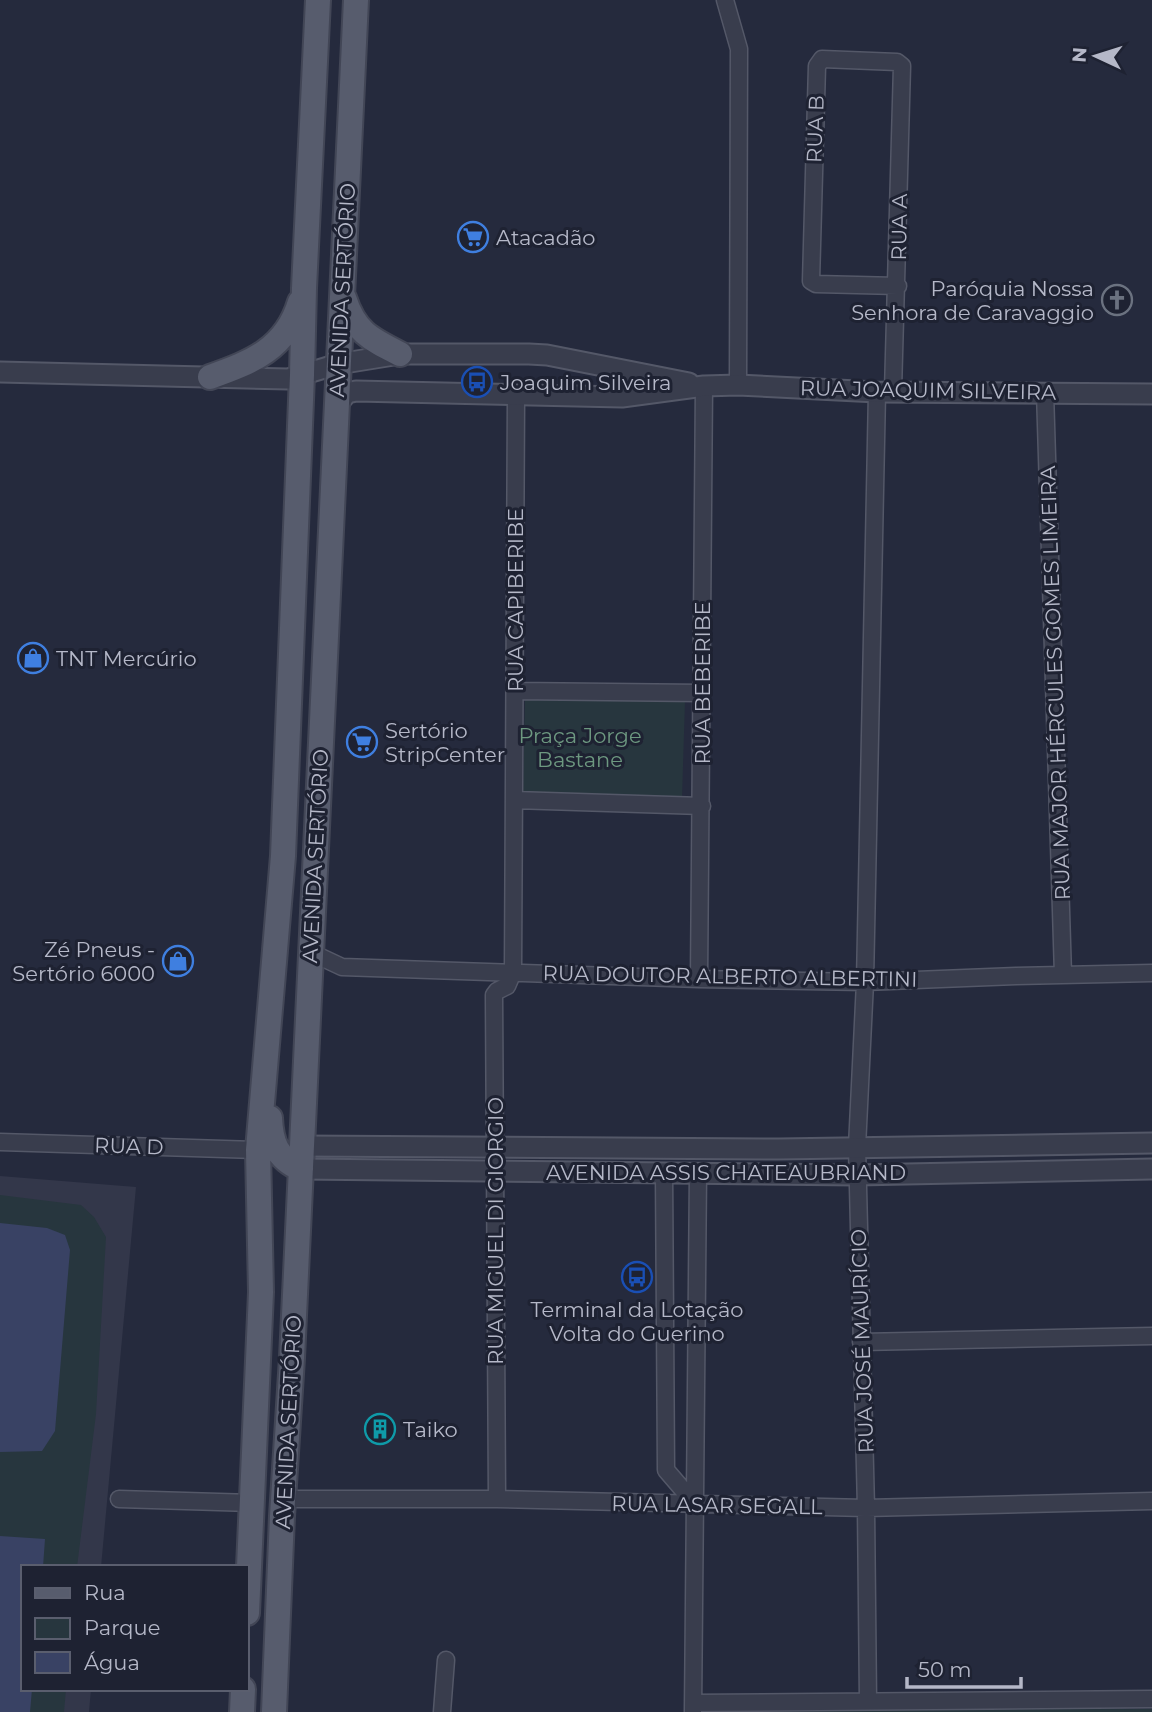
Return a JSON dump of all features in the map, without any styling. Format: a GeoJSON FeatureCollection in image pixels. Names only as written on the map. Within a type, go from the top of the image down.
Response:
{"type":"FeatureCollection","features":[{"type":"Feature","properties":{"kind":"main road","name":"AVENIDA SERTÓRIO"},"geometry":{"type":"LineString","coordinates":[[248,1591],[261,1292],[258,1150],[283,856],[304,288],[318,0]]}},
{"type":"Feature","properties":{"kind":"main road","name":"AVENIDA SERTÓRIO"},"geometry":{"type":"LineString","coordinates":[[274,1712],[356,0]]}},
{"type":"Feature","properties":{"kind":"main road"},"geometry":{"type":"LineString","coordinates":[[210,377],[260,356],[282,338],[294,320],[304,288]]}},
{"type":"Feature","properties":{"kind":"main road"},"geometry":{"type":"LineString","coordinates":[[342,294],[350,317],[361,331],[370,340],[400,354]]}},
{"type":"Feature","properties":{"kind":"main road"},"geometry":{"type":"LineString","coordinates":[[268,1051],[271,1132],[274,1144],[284,1160],[301,1157]]}},
{"type":"Feature","properties":{"kind":"main road"},"geometry":{"type":"LineString","coordinates":[[242,1712],[243,1691]]}},
{"type":"Feature","properties":{"kind":"street"},"geometry":{"type":"LineString","coordinates":[[725,0],[739,49],[737,385]]}},
{"type":"Feature","properties":{"kind":"street","name":"RUA B"},"geometry":{"type":"LineString","coordinates":[[898,286],[816,284],[811,281],[817,63],[825,58],[901,64]]}},
{"type":"Feature","properties":{"kind":"street","name":"RUA A"},"geometry":{"type":"LineString","coordinates":[[865,982],[885,391],[898,286],[901,64]]}},
{"type":"Feature","properties":{"kind":"street","name":"RUA JOAQUIM SILVEIRA"},"geometry":{"type":"LineString","coordinates":[[0,372],[288,379],[338,364],[400,354],[547,355],[704,386]]}},
{"type":"Feature","properties":{"kind":"street","name":"RUA JOAQUIM SILVEIRA"},"geometry":{"type":"LineString","coordinates":[[335,407],[347,393],[356,391],[622,397],[704,386],[737,385],[885,391],[1152,394]]}},
{"type":"Feature","properties":{"kind":"street","name":"RUA BEBERIBE"},"geometry":{"type":"LineString","coordinates":[[699,979],[704,386]]}},
{"type":"Feature","properties":{"kind":"street","name":"RUA MAJOR HÉRCULES GOMES LIMEIRA"},"geometry":{"type":"LineString","coordinates":[[1045,392],[1063,975]]}},
{"type":"Feature","properties":{"kind":"street","name":"RUA CAPIBERIBE"},"geometry":{"type":"LineString","coordinates":[[513,972],[516,396]]}},
{"type":"Feature","properties":{"kind":"street"},"geometry":{"type":"LineString","coordinates":[[514,691],[702,693]]}},
{"type":"Feature","properties":{"kind":"street"},"geometry":{"type":"LineString","coordinates":[[514,800],[702,806]]}},
{"type":"Feature","properties":{"kind":"street","name":"RUA DOUTOR ALBERTO ALBERTINI"},"geometry":{"type":"LineString","coordinates":[[310,953],[342,967],[699,979],[865,982],[1152,974]]}},
{"type":"Feature","properties":{"kind":"street","name":"RUA MIGUEL DI GIORGIO"},"geometry":{"type":"LineString","coordinates":[[497,1499],[494,995],[508,986],[513,972]]}},
{"type":"Feature","properties":{"kind":"street","name":"RUA JOSÉ MAURÍCIO"},"geometry":{"type":"LineString","coordinates":[[865,982],[857,1175],[868,1701]]}},
{"type":"Feature","properties":{"kind":"street","name":"RUA D"},"geometry":{"type":"LineString","coordinates":[[0,1142],[258,1150]]}},
{"type":"Feature","properties":{"kind":"street"},"geometry":{"type":"LineString","coordinates":[[1077,1143],[1078,1170]]}},
{"type":"Feature","properties":{"kind":"street","name":"AVENIDA ASSIS CHATEAUBRIAND"},"geometry":{"type":"LineString","coordinates":[[301,1157],[495,1148],[779,1149],[1152,1143]]}},
{"type":"Feature","properties":{"kind":"street"},"geometry":{"type":"LineString","coordinates":[[778,1173],[779,1149]]}},
{"type":"Feature","properties":{"kind":"street","name":"AVENIDA ASSIS CHATEAUBRIAND"},"geometry":{"type":"LineString","coordinates":[[301,1157],[495,1171],[857,1175],[1152,1169]]}},
{"type":"Feature","properties":{"kind":"street"},"geometry":{"type":"LineString","coordinates":[[664,1172],[666,1472],[696,1505]]}},
{"type":"Feature","properties":{"kind":"street"},"geometry":{"type":"LineString","coordinates":[[698,1172],[693,1707],[868,1701],[1152,1699]]}},
{"type":"Feature","properties":{"kind":"street"},"geometry":{"type":"LineString","coordinates":[[861,1342],[1152,1336]]}},
{"type":"Feature","properties":{"kind":"street"},"geometry":{"type":"LineString","coordinates":[[666,1343],[697,1342]]}},
{"type":"Feature","properties":{"kind":"street"},"geometry":{"type":"LineString","coordinates":[[119,1499],[252,1503]]}},
{"type":"Feature","properties":{"kind":"street","name":"RUA LASAR SEGALL"},"geometry":{"type":"LineString","coordinates":[[283,1499],[497,1499],[866,1508],[1152,1501]]}},
{"type":"Feature","properties":{"kind":"street"},"geometry":{"type":"LineString","coordinates":[[442,1712],[446,1660]]}},
{"type":"Feature","properties":{"kind":"shaded area"},"geometry":{"type":"Polygon","coordinates":[[[0,1176],[136,1187],[101,1565],[21,1565],[21,1691],[91,1691],[89,1712],[0,1712],[0,1176]]]}},
{"type":"Feature","properties":{"kind":"green space","name":"Praça Jorge Bastane"},"geometry":{"type":"Polygon","coordinates":[[[525,698],[685,701],[682,799],[523,793],[525,698]]]}},
{"type":"Feature","properties":{"kind":"green space"},"geometry":{"type":"Polygon","coordinates":[[[0,1195],[81,1205],[94,1217],[106,1237],[96,1414],[77,1565],[21,1565],[21,1691],[66,1691],[64,1712],[0,1712],[0,1195]]]}},
{"type":"Feature","properties":{"kind":"green space"},"geometry":{"type":"Polygon","coordinates":[[[1152,1709],[1152,1712],[714,1712],[714,1710],[1152,1709]]]}},
{"type":"Feature","properties":{"kind":"water"},"geometry":{"type":"Polygon","coordinates":[[[0,1223],[47,1228],[65,1235],[70,1250],[55,1431],[42,1451],[0,1452],[0,1223]]]}},
{"type":"Feature","properties":{"kind":"water"},"geometry":{"type":"Polygon","coordinates":[[[0,1536],[45,1539],[43,1565],[21,1565],[21,1691],[32,1691],[30,1712],[0,1712],[0,1536]]]}},
{"type":"Feature","properties":{"kind":"place","name":"Atacadão"},"geometry":{"type":"Point","coordinates":[473,237]}},
{"type":"Feature","properties":{"kind":"place","name":"Paróquia Nossa Senhora de Caravaggio"},"geometry":{"type":"Point","coordinates":[1117,300]}},
{"type":"Feature","properties":{"kind":"place","name":"Joaquim Silveira"},"geometry":{"type":"Point","coordinates":[477,382]}},
{"type":"Feature","properties":{"kind":"place","name":"TNT Mercúrio"},"geometry":{"type":"Point","coordinates":[33,658]}},
{"type":"Feature","properties":{"kind":"place","name":"Sertório StripCenter"},"geometry":{"type":"Point","coordinates":[362,742]}},
{"type":"Feature","properties":{"kind":"place","name":"Zé Pneus - Sertório 6000"},"geometry":{"type":"Point","coordinates":[178,961]}},
{"type":"Feature","properties":{"kind":"place","name":"Terminal da Lotação Volta do Guerino"},"geometry":{"type":"Point","coordinates":[637,1277]}},
{"type":"Feature","properties":{"kind":"place","name":"Taiko"},"geometry":{"type":"Point","coordinates":[380,1429]}}]}
